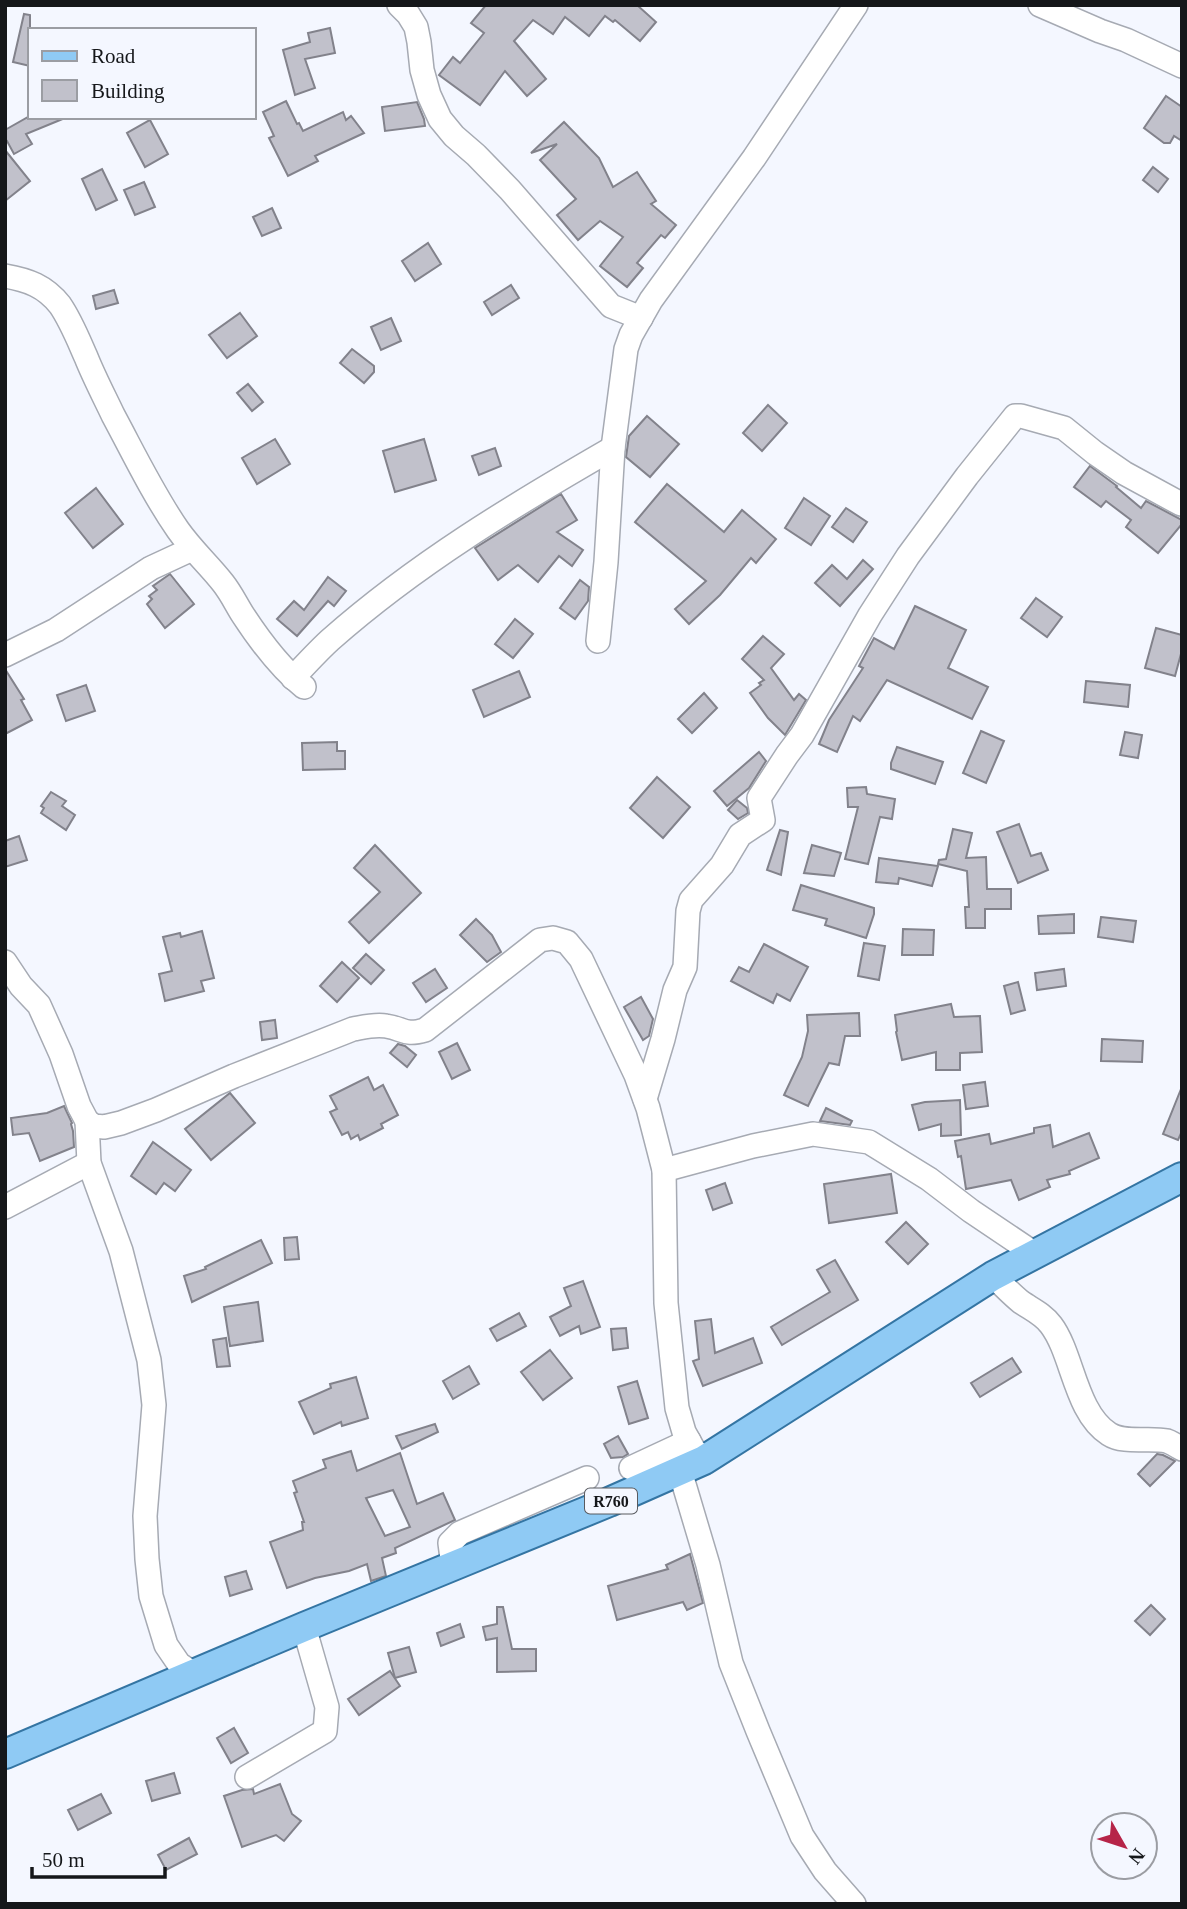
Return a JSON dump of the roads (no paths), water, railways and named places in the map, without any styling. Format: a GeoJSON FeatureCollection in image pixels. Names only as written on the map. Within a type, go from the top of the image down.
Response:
{"type":"FeatureCollection","features":[{"type":"Feature","properties":{"kind":"main road","name":"R760"},"geometry":{"type":"LineString","coordinates":[[5,1754],[453,1566],[691,1457],[993,1276],[1182,1177]]}},
{"type":"Feature","properties":{"kind":"street"},"geometry":{"type":"LineString","coordinates":[[399,5],[416,27],[425,82],[440,119],[510,190],[611,306],[641,318]]}},
{"type":"Feature","properties":{"kind":"street"},"geometry":{"type":"LineString","coordinates":[[598,641],[613,448],[626,349],[631,335],[651,300],[754,158],[856,5]]}},
{"type":"Feature","properties":{"kind":"street"},"geometry":{"type":"LineString","coordinates":[[1040,5],[1182,66]]}},
{"type":"Feature","properties":{"kind":"street"},"geometry":{"type":"LineString","coordinates":[[5,276],[33,282],[59,304],[78,337],[99,387],[157,496],[192,549],[223,583],[261,640],[298,682],[328,641],[431,560],[525,499],[613,448]]}},
{"type":"Feature","properties":{"kind":"street"},"geometry":{"type":"LineString","coordinates":[[645,1099],[675,990],[685,967],[691,900],[722,865],[740,835],[763,820],[759,798],[802,735],[870,615],[934,520],[1011,420],[1015,416],[1021,416],[1064,428],[1124,473],[1181,505]]}},
{"type":"Feature","properties":{"kind":"street"},"geometry":{"type":"LineString","coordinates":[[5,655],[56,630],[151,568],[192,549]]}},
{"type":"Feature","properties":{"kind":"street"},"geometry":{"type":"LineString","coordinates":[[87,1121],[94,1126],[104,1127],[156,1111],[234,1076],[352,1029],[387,1026],[411,1034],[425,1030],[540,940],[553,938],[567,942],[581,959],[636,1075],[664,1170],[666,1303],[677,1408],[691,1457],[708,1564],[731,1663],[802,1836],[825,1871],[855,1904]]}},
{"type":"Feature","properties":{"kind":"street"},"geometry":{"type":"LineString","coordinates":[[5,962],[13,990],[39,1005],[45,1016],[87,1121],[89,1163],[121,1251],[149,1360],[154,1405],[145,1516],[146,1559],[151,1596],[166,1645],[179,1664],[191,1672],[211,1667]]}},
{"type":"Feature","properties":{"kind":"street"},"geometry":{"type":"LineString","coordinates":[[664,1170],[753,1146],[813,1135],[869,1142],[929,1179],[1035,1254]]}},
{"type":"Feature","properties":{"kind":"street"},"geometry":{"type":"LineString","coordinates":[[5,1206],[89,1163]]}},
{"type":"Feature","properties":{"kind":"street"},"geometry":{"type":"LineString","coordinates":[[993,1276],[1049,1323],[1057,1335],[1088,1409],[1101,1428],[1111,1436],[1142,1441],[1167,1441],[1182,1449]]}},
{"type":"Feature","properties":{"kind":"street"},"geometry":{"type":"LineString","coordinates":[[631,1468],[691,1457]]}},
{"type":"Feature","properties":{"kind":"street"},"geometry":{"type":"LineString","coordinates":[[453,1566],[450,1543],[460,1533],[587,1478]]}},
{"type":"Feature","properties":{"kind":"street"},"geometry":{"type":"LineString","coordinates":[[247,1777],[325,1731],[327,1707],[304,1627]]}}]}
